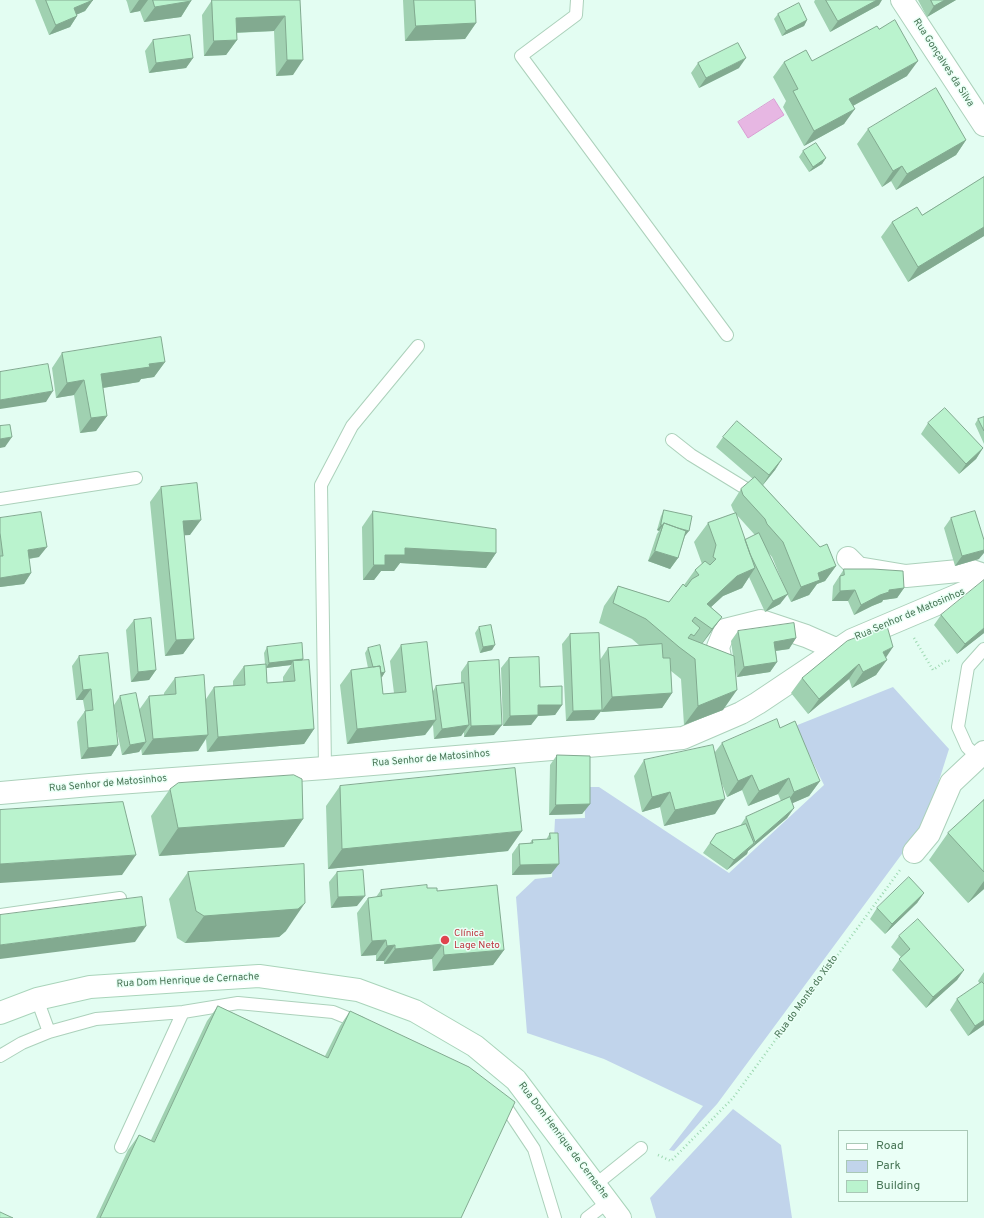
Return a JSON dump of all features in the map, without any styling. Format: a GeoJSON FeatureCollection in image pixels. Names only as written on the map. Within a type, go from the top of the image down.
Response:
{"type":"FeatureCollection","features":[{"type":"Feature","properties":{"kind":"street","name":"Rua Gonçalves da Silva"},"geometry":{"type":"LineString","coordinates":[[902,0],[984,125]]}},
{"type":"Feature","properties":{"kind":"street"},"geometry":{"type":"LineString","coordinates":[[842,558],[858,568],[906,576],[969,570],[984,575]]}},
{"type":"Feature","properties":{"kind":"street","name":"Rua Senhor de Matosinhos"},"geometry":{"type":"LineString","coordinates":[[0,793],[326,768],[682,738],[741,713],[852,640],[984,584]]}},
{"type":"Feature","properties":{"kind":"street"},"geometry":{"type":"LineString","coordinates":[[723,673],[718,647],[725,630],[761,622],[806,636],[838,650]]}},
{"type":"Feature","properties":{"kind":"street"},"geometry":{"type":"LineString","coordinates":[[914,852],[929,834],[951,783],[981,755]]}},
{"type":"Feature","properties":{"kind":"street","name":"Rua Dom Henrique de Cernache"},"geometry":{"type":"LineString","coordinates":[[0,1013],[37,999],[90,987],[259,976],[358,990],[415,1011],[476,1046],[516,1080],[614,1210]]}},
{"type":"Feature","properties":{"kind":"lane"},"geometry":{"type":"LineString","coordinates":[[577,0],[576,15],[521,56],[727,335]]}},
{"type":"Feature","properties":{"kind":"lane"},"geometry":{"type":"LineString","coordinates":[[326,768],[321,485],[352,426],[418,346]]}},
{"type":"Feature","properties":{"kind":"lane"},"geometry":{"type":"LineString","coordinates":[[672,440],[691,455],[753,493],[762,505]]}},
{"type":"Feature","properties":{"kind":"lane"},"geometry":{"type":"LineString","coordinates":[[0,499],[136,478]]}},
{"type":"Feature","properties":{"kind":"lane"},"geometry":{"type":"LineString","coordinates":[[981,755],[967,747],[958,727],[968,667],[984,648]]}},
{"type":"Feature","properties":{"kind":"lane"},"geometry":{"type":"LineString","coordinates":[[0,914],[120,898]]}},
{"type":"Feature","properties":{"kind":"lane"},"geometry":{"type":"LineString","coordinates":[[37,999],[49,1032]]}},
{"type":"Feature","properties":{"kind":"lane"},"geometry":{"type":"LineString","coordinates":[[0,1056],[22,1043],[49,1032],[96,1019],[184,1012],[238,1003],[333,1012],[369,1026]]}},
{"type":"Feature","properties":{"kind":"lane"},"geometry":{"type":"LineString","coordinates":[[121,1147],[184,1012]]}},
{"type":"Feature","properties":{"kind":"lane"},"geometry":{"type":"LineString","coordinates":[[490,1094],[506,1107],[534,1149],[555,1218]]}},
{"type":"Feature","properties":{"kind":"lane"},"geometry":{"type":"LineString","coordinates":[[595,1184],[641,1148]]}},
{"type":"Feature","properties":{"kind":"lane"},"geometry":{"type":"LineString","coordinates":[[588,1218],[614,1210]]}},
{"type":"Feature","properties":{"kind":"path"},"geometry":{"type":"LineString","coordinates":[[904,618],[916,642],[933,670],[947,660],[968,667]]}},
{"type":"Feature","properties":{"kind":"path","name":"Rua do Monte do Xisto"},"geometry":{"type":"LineString","coordinates":[[641,1148],[672,1161],[733,1098],[914,852]]}},
{"type":"Feature","properties":{"kind":"green space"},"geometry":{"type":"Polygon","coordinates":[[[893,687],[949,749],[924,828],[913,839],[717,1104],[674,1151],[669,1150],[703,1106],[604,1059],[527,1033],[516,897],[535,879],[552,877],[555,819],[585,818],[584,787],[599,787],[729,873],[824,785],[795,726],[893,687]]]}},
{"type":"Feature","properties":{"kind":"green space"},"geometry":{"type":"Polygon","coordinates":[[[733,1109],[781,1145],[792,1218],[656,1218],[650,1198],[733,1109]]]}},
{"type":"Feature","properties":{"kind":"shaded area"},"geometry":{"type":"Polygon","coordinates":[[[774,99],[784,115],[748,138],[738,122],[774,99]]]}},
{"type":"Feature","properties":{"kind":"building"},"geometry":{"type":"Polygon","coordinates":[[[46,0],[93,0],[74,8],[77,16],[56,25],[46,0]]]}},
{"type":"Feature","properties":{"kind":"building"},"geometry":{"type":"Polygon","coordinates":[[[153,0],[191,0],[191,1],[155,7],[153,0]]]}},
{"type":"Feature","properties":{"kind":"building"},"geometry":{"type":"Polygon","coordinates":[[[212,0],[300,0],[303,60],[287,60],[285,16],[236,18],[237,40],[214,41],[212,0]]]}},
{"type":"Feature","properties":{"kind":"building"},"geometry":{"type":"Polygon","coordinates":[[[414,0],[475,0],[476,23],[416,26],[414,0]]]}},
{"type":"Feature","properties":{"kind":"building"},"geometry":{"type":"Polygon","coordinates":[[[826,0],[877,0],[838,21],[826,0]]]}},
{"type":"Feature","properties":{"kind":"building"},"geometry":{"type":"Polygon","coordinates":[[[931,0],[945,0],[934,6],[931,0]]]}},
{"type":"Feature","properties":{"kind":"building"},"geometry":{"type":"Polygon","coordinates":[[[799,3],[807,20],[786,31],[778,14],[799,3]]]}},
{"type":"Feature","properties":{"kind":"building"},"geometry":{"type":"Polygon","coordinates":[[[895,20],[918,61],[849,99],[855,109],[814,131],[793,91],[798,89],[784,62],[806,50],[812,61],[877,26],[879,29],[895,20]]]}},
{"type":"Feature","properties":{"kind":"building"},"geometry":{"type":"Polygon","coordinates":[[[190,35],[193,58],[156,63],[153,40],[190,35]]]}},
{"type":"Feature","properties":{"kind":"building"},"geometry":{"type":"Polygon","coordinates":[[[738,43],[746,58],[706,78],[698,63],[738,43]]]}},
{"type":"Feature","properties":{"kind":"building"},"geometry":{"type":"Polygon","coordinates":[[[936,88],[966,140],[907,174],[902,166],[893,171],[868,129],[936,88]]]}},
{"type":"Feature","properties":{"kind":"building"},"geometry":{"type":"Polygon","coordinates":[[[816,143],[826,158],[813,167],[803,151],[816,143]]]}},
{"type":"Feature","properties":{"kind":"building"},"geometry":{"type":"Polygon","coordinates":[[[984,177],[984,227],[918,267],[892,222],[917,207],[922,215],[984,177]]]}},
{"type":"Feature","properties":{"kind":"building"},"geometry":{"type":"Polygon","coordinates":[[[161,337],[165,362],[149,364],[150,367],[101,374],[107,416],[91,418],[84,380],[67,383],[62,353],[161,337]]]}},
{"type":"Feature","properties":{"kind":"building"},"geometry":{"type":"Polygon","coordinates":[[[48,364],[53,391],[0,400],[0,372],[48,364]]]}},
{"type":"Feature","properties":{"kind":"building"},"geometry":{"type":"Polygon","coordinates":[[[945,408],[983,448],[966,464],[928,423],[945,408]]]}},
{"type":"Feature","properties":{"kind":"building"},"geometry":{"type":"Polygon","coordinates":[[[984,417],[984,431],[978,419],[984,417]]]}},
{"type":"Feature","properties":{"kind":"building"},"geometry":{"type":"Polygon","coordinates":[[[737,421],[782,459],[769,475],[723,437],[737,421]]]}},
{"type":"Feature","properties":{"kind":"building"},"geometry":{"type":"Polygon","coordinates":[[[10,425],[12,437],[0,439],[0,426],[10,425]]]}},
{"type":"Feature","properties":{"kind":"building"},"geometry":{"type":"Polygon","coordinates":[[[755,477],[820,547],[827,544],[836,566],[818,573],[820,580],[801,587],[783,542],[743,495],[741,489],[755,477]]]}},
{"type":"Feature","properties":{"kind":"building"},"geometry":{"type":"Polygon","coordinates":[[[197,483],[201,520],[183,521],[194,639],[176,640],[161,487],[197,483]]]}},
{"type":"Feature","properties":{"kind":"building"},"geometry":{"type":"Polygon","coordinates":[[[664,510],[692,516],[689,531],[664,523],[661,525],[664,510]]]}},
{"type":"Feature","properties":{"kind":"building"},"geometry":{"type":"Polygon","coordinates":[[[373,511],[496,529],[496,553],[405,548],[405,555],[385,555],[385,565],[374,565],[373,511]]]}},
{"type":"Feature","properties":{"kind":"building"},"geometry":{"type":"Polygon","coordinates":[[[975,511],[984,540],[984,550],[962,556],[951,518],[975,511]]]}},
{"type":"Feature","properties":{"kind":"building"},"geometry":{"type":"Polygon","coordinates":[[[41,512],[47,547],[28,550],[31,573],[0,578],[0,556],[3,556],[0,518],[41,512]]]}},
{"type":"Feature","properties":{"kind":"building"},"geometry":{"type":"Polygon","coordinates":[[[736,513],[755,568],[737,576],[707,604],[722,617],[712,629],[695,617],[692,621],[700,628],[694,636],[691,634],[688,638],[734,656],[737,690],[698,706],[695,659],[646,619],[613,603],[618,586],[669,602],[683,584],[686,587],[692,579],[699,575],[695,570],[705,561],[710,565],[716,559],[713,557],[716,545],[708,523],[736,513]]]}},
{"type":"Feature","properties":{"kind":"building"},"geometry":{"type":"Polygon","coordinates":[[[664,523],[686,531],[678,558],[655,551],[664,523]]]}},
{"type":"Feature","properties":{"kind":"building"},"geometry":{"type":"Polygon","coordinates":[[[759,533],[788,594],[773,601],[750,554],[745,540],[759,533]]]}},
{"type":"Feature","properties":{"kind":"building"},"geometry":{"type":"Polygon","coordinates":[[[844,569],[903,571],[904,588],[889,590],[889,592],[861,605],[855,590],[840,591],[840,576],[844,575],[844,569]]]}},
{"type":"Feature","properties":{"kind":"building"},"geometry":{"type":"Polygon","coordinates":[[[984,580],[984,628],[965,644],[941,615],[984,580]]]}},
{"type":"Feature","properties":{"kind":"building"},"geometry":{"type":"Polygon","coordinates":[[[151,618],[156,670],[138,672],[134,620],[151,618]]]}},
{"type":"Feature","properties":{"kind":"building"},"geometry":{"type":"Polygon","coordinates":[[[794,623],[796,638],[774,642],[777,662],[744,667],[738,631],[794,623]]]}},
{"type":"Feature","properties":{"kind":"building"},"geometry":{"type":"Polygon","coordinates":[[[491,625],[495,645],[483,647],[479,627],[491,625]]]}},
{"type":"Feature","properties":{"kind":"building"},"geometry":{"type":"Polygon","coordinates":[[[887,626],[893,647],[883,652],[887,660],[863,672],[859,664],[819,699],[802,678],[847,641],[887,626]]]}},
{"type":"Feature","properties":{"kind":"building"},"geometry":{"type":"Polygon","coordinates":[[[599,633],[602,710],[573,711],[570,634],[599,633]]]}},
{"type":"Feature","properties":{"kind":"building"},"geometry":{"type":"Polygon","coordinates":[[[427,642],[436,720],[357,729],[351,670],[380,666],[383,694],[406,692],[401,645],[427,642]]]}},
{"type":"Feature","properties":{"kind":"building"},"geometry":{"type":"Polygon","coordinates":[[[302,643],[303,659],[269,663],[267,647],[302,643]]]}},
{"type":"Feature","properties":{"kind":"building"},"geometry":{"type":"Polygon","coordinates":[[[662,644],[663,658],[670,658],[672,693],[612,697],[608,648],[662,644]]]}},
{"type":"Feature","properties":{"kind":"building"},"geometry":{"type":"Polygon","coordinates":[[[380,645],[385,672],[381,673],[380,666],[373,667],[368,648],[380,645]]]}},
{"type":"Feature","properties":{"kind":"building"},"geometry":{"type":"Polygon","coordinates":[[[108,653],[118,745],[88,748],[85,711],[93,710],[91,689],[83,690],[79,656],[108,653]]]}},
{"type":"Feature","properties":{"kind":"building"},"geometry":{"type":"Polygon","coordinates":[[[539,657],[540,687],[562,686],[562,705],[538,705],[538,715],[510,716],[509,658],[539,657]]]}},
{"type":"Feature","properties":{"kind":"building"},"geometry":{"type":"Polygon","coordinates":[[[309,660],[314,729],[218,737],[214,687],[245,685],[244,666],[266,664],[267,683],[295,681],[293,661],[309,660]]]}},
{"type":"Feature","properties":{"kind":"building"},"geometry":{"type":"Polygon","coordinates":[[[499,660],[502,725],[471,726],[468,662],[499,660]]]}},
{"type":"Feature","properties":{"kind":"building"},"geometry":{"type":"Polygon","coordinates":[[[204,675],[208,735],[153,739],[149,696],[176,694],[175,678],[204,675]]]}},
{"type":"Feature","properties":{"kind":"building"},"geometry":{"type":"Polygon","coordinates":[[[464,683],[469,725],[442,729],[436,686],[464,683]]]}},
{"type":"Feature","properties":{"kind":"building"},"geometry":{"type":"Polygon","coordinates":[[[136,693],[146,742],[130,745],[120,696],[136,693]]]}},
{"type":"Feature","properties":{"kind":"building"},"geometry":{"type":"Polygon","coordinates":[[[777,719],[780,728],[795,721],[820,781],[794,792],[789,778],[759,791],[752,775],[738,781],[722,743],[777,719]]]}},
{"type":"Feature","properties":{"kind":"building"},"geometry":{"type":"Polygon","coordinates":[[[713,745],[725,799],[675,810],[670,792],[652,797],[644,760],[713,745]]]}},
{"type":"Feature","properties":{"kind":"building"},"geometry":{"type":"Polygon","coordinates":[[[557,755],[590,756],[590,804],[556,805],[557,755]]]}},
{"type":"Feature","properties":{"kind":"building"},"geometry":{"type":"Polygon","coordinates":[[[515,768],[522,831],[342,849],[340,786],[515,768]]]}},
{"type":"Feature","properties":{"kind":"building"},"geometry":{"type":"Polygon","coordinates":[[[294,775],[302,779],[303,819],[178,828],[170,789],[178,783],[294,775]]]}},
{"type":"Feature","properties":{"kind":"building"},"geometry":{"type":"Polygon","coordinates":[[[790,797],[794,808],[755,842],[746,817],[790,797]]]}},
{"type":"Feature","properties":{"kind":"building"},"geometry":{"type":"Polygon","coordinates":[[[984,800],[984,872],[948,833],[984,800]]]}},
{"type":"Feature","properties":{"kind":"building"},"geometry":{"type":"Polygon","coordinates":[[[123,802],[136,855],[0,864],[0,810],[123,802]]]}},
{"type":"Feature","properties":{"kind":"building"},"geometry":{"type":"Polygon","coordinates":[[[746,824],[754,843],[734,860],[710,843],[716,834],[746,824]]]}},
{"type":"Feature","properties":{"kind":"building"},"geometry":{"type":"Polygon","coordinates":[[[550,833],[558,833],[559,864],[520,865],[519,844],[533,843],[532,840],[550,839],[550,833]]]}},
{"type":"Feature","properties":{"kind":"building"},"geometry":{"type":"Polygon","coordinates":[[[304,864],[305,903],[298,909],[204,916],[196,911],[188,872],[304,864]]]}},
{"type":"Feature","properties":{"kind":"building"},"geometry":{"type":"Polygon","coordinates":[[[363,870],[365,896],[338,897],[337,872],[363,870]]]}},
{"type":"Feature","properties":{"kind":"building"},"geometry":{"type":"Polygon","coordinates":[[[909,877],[924,893],[892,924],[877,908],[909,877]]]}},
{"type":"Feature","properties":{"kind":"building"},"geometry":{"type":"Polygon","coordinates":[[[427,885],[427,888],[437,888],[437,891],[497,885],[504,950],[444,955],[443,944],[395,949],[395,945],[387,946],[386,940],[372,941],[368,898],[382,896],[381,890],[427,885]]]}},
{"type":"Feature","properties":{"kind":"building"},"geometry":{"type":"Polygon","coordinates":[[[142,897],[146,926],[0,945],[0,915],[142,897]]]}},
{"type":"Feature","properties":{"kind":"building"},"geometry":{"type":"Polygon","coordinates":[[[918,919],[964,970],[933,997],[899,959],[910,949],[899,936],[918,919]]]}},
{"type":"Feature","properties":{"kind":"building"},"geometry":{"type":"Polygon","coordinates":[[[982,982],[984,984],[984,1020],[975,1026],[957,999],[982,982]]]}},
{"type":"Feature","properties":{"kind":"building"},"geometry":{"type":"Polygon","coordinates":[[[218,1006],[328,1058],[350,1011],[469,1067],[515,1102],[461,1218],[100,1218],[139,1135],[154,1142],[218,1006]]]}},
{"type":"Feature","properties":{"kind":"building"},"geometry":{"type":"Polygon","coordinates":[[[0,1212],[13,1218],[0,1218],[0,1212]]]}},
{"type":"Feature","properties":{"kind":"place","name":"Clínica Lage Neto"},"geometry":{"type":"Point","coordinates":[445,940]}}]}
